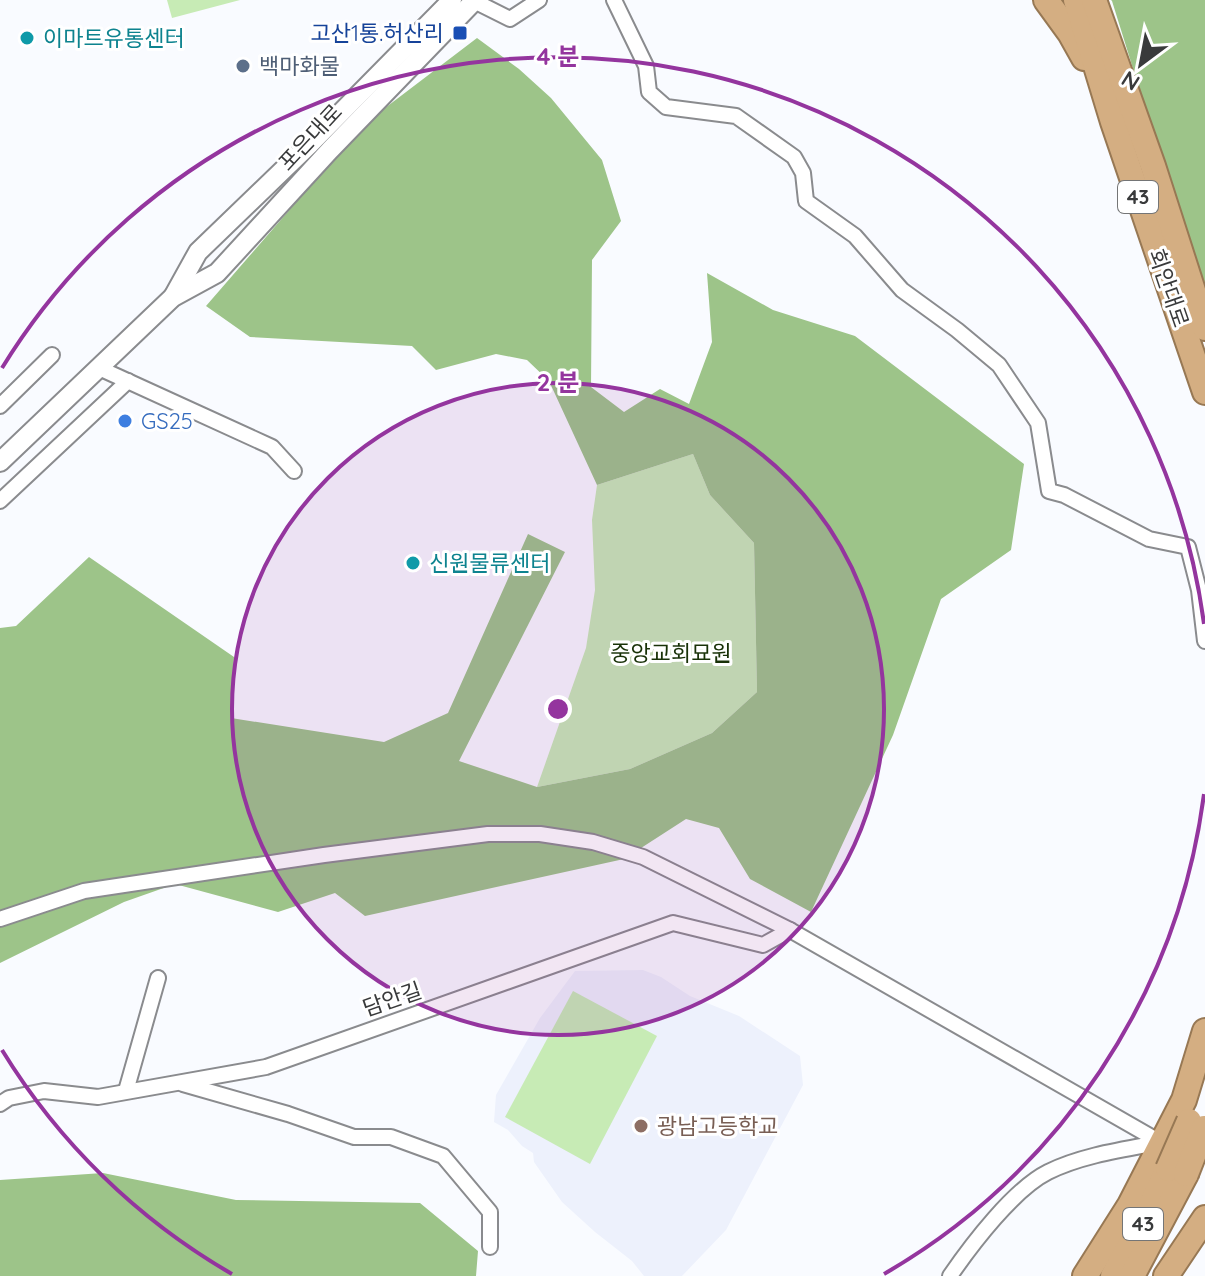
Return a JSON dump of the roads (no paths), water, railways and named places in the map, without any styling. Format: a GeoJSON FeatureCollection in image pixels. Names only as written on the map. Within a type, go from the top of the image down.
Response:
{"type":"FeatureCollection","features":[{"type":"Feature","properties":{"kind":"highway"},"geometry":{"type":"LineString","coordinates":[[1046,0],[1070,33],[1106,100]]}},
{"type":"Feature","properties":{"kind":"highway","name":"회안대로"},"geometry":{"type":"LineString","coordinates":[[1076,0],[1106,100],[1205,392]]}},
{"type":"Feature","properties":{"kind":"highway","name":"회안대로"},"geometry":{"type":"LineString","coordinates":[[1097,0],[1205,328]]}},
{"type":"Feature","properties":{"kind":"highway"},"geometry":{"type":"LineString","coordinates":[[1085,1276],[1168,1142],[1205,1031]]}},
{"type":"Feature","properties":{"kind":"highway","name":"43"},"geometry":{"type":"LineString","coordinates":[[1132,1276],[1199,1125],[1205,1073]]}},
{"type":"Feature","properties":{"kind":"highway","name":"43"},"geometry":{"type":"LineString","coordinates":[[1113,1276],[1144,1220],[1177,1172]]}},
{"type":"Feature","properties":{"kind":"highway"},"geometry":{"type":"LineString","coordinates":[[1166,1276],[1205,1218]]}},
{"type":"Feature","properties":{"kind":"street"},"geometry":{"type":"LineString","coordinates":[[475,0],[510,19],[539,0]]}},
{"type":"Feature","properties":{"kind":"street","name":"포은대로"},"geometry":{"type":"LineString","coordinates":[[0,462],[173,297],[217,273],[475,0]]}},
{"type":"Feature","properties":{"kind":"street"},"geometry":{"type":"LineString","coordinates":[[614,0],[646,66],[649,92],[666,107],[736,116],[794,157],[803,173],[806,201],[855,236],[902,290],[999,365],[1038,423],[1049,491],[1064,495],[1149,539],[1188,547],[1199,590],[1205,641]]}},
{"type":"Feature","properties":{"kind":"street","name":"포은대로"},"geometry":{"type":"LineString","coordinates":[[173,297],[198,252],[451,1]]}},
{"type":"Feature","properties":{"kind":"street"},"geometry":{"type":"LineString","coordinates":[[0,406],[52,355]]}},
{"type":"Feature","properties":{"kind":"street"},"geometry":{"type":"LineString","coordinates":[[99,368],[272,447],[294,471]]}},
{"type":"Feature","properties":{"kind":"street"},"geometry":{"type":"LineString","coordinates":[[0,501],[128,381]]}},
{"type":"Feature","properties":{"kind":"street"},"geometry":{"type":"LineString","coordinates":[[0,919],[84,891],[324,855],[488,834],[540,834],[593,842],[643,857],[790,930],[1168,1142]]}},
{"type":"Feature","properties":{"kind":"street","name":"담안길"},"geometry":{"type":"LineString","coordinates":[[0,1104],[9,1098],[44,1091],[98,1097],[266,1067],[673,923],[763,945],[790,930]]}},
{"type":"Feature","properties":{"kind":"street"},"geometry":{"type":"LineString","coordinates":[[126,1091],[158,978]]}},
{"type":"Feature","properties":{"kind":"street"},"geometry":{"type":"LineString","coordinates":[[181,1083],[354,1137],[391,1137],[443,1156],[490,1212],[490,1247]]}},
{"type":"Feature","properties":{"kind":"street"},"geometry":{"type":"LineString","coordinates":[[950,1276],[1025,1187],[1046,1173],[1070,1163],[1168,1142]]}},
{"type":"Feature","properties":{"kind":"place","name":"고산1통.허산리"},"geometry":{"type":"Point","coordinates":[460,33]}},
{"type":"Feature","properties":{"kind":"place","name":"이마트유통센터"},"geometry":{"type":"Point","coordinates":[27,38]}},
{"type":"Feature","properties":{"kind":"place","name":"백마화물"},"geometry":{"type":"Point","coordinates":[243,66]}},
{"type":"Feature","properties":{"kind":"place","name":"GS25"},"geometry":{"type":"Point","coordinates":[125,421]}},
{"type":"Feature","properties":{"kind":"place","name":"신원물류센터"},"geometry":{"type":"Point","coordinates":[413,563]}},
{"type":"Feature","properties":{"kind":"place","name":"광남고등학교"},"geometry":{"type":"Point","coordinates":[641,1126]}},
{"type":"Feature","properties":{"kind":"park label","name":"중앙교회묘원"},"geometry":{"type":"Point","coordinates":[671,653]}}]}
